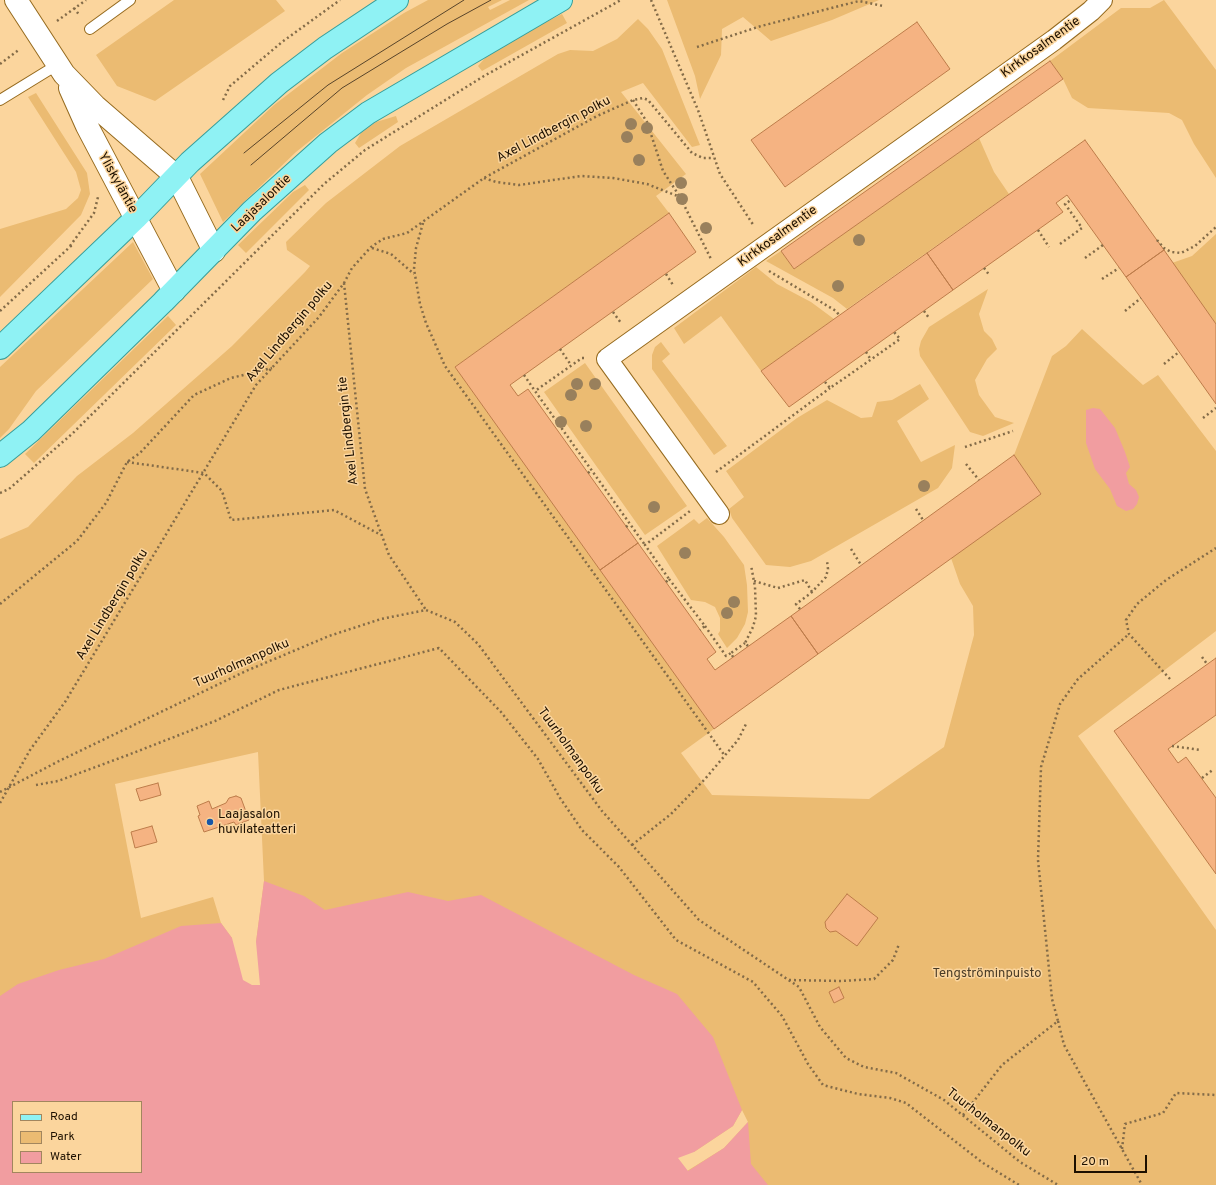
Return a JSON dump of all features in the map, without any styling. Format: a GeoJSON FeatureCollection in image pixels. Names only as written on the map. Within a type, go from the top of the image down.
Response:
{"type":"FeatureCollection","features":[{"type":"Feature","properties":{"kind":"main road"},"geometry":{"type":"LineString","coordinates":[[0,348],[177,177],[279,83],[325,48],[397,0]]}},
{"type":"Feature","properties":{"kind":"main road","name":"Laajasalontie"},"geometry":{"type":"LineString","coordinates":[[0,456],[31,431],[289,176],[347,128],[446,66],[561,0]]}},
{"type":"Feature","properties":{"kind":"street","name":"Yliskyläntie"},"geometry":{"type":"LineString","coordinates":[[16,0],[61,70],[87,126],[174,291]]}},
{"type":"Feature","properties":{"kind":"street","name":"Kirkkosalmentie"},"geometry":{"type":"LineString","coordinates":[[607,359],[1054,40],[1102,0]]}},
{"type":"Feature","properties":{"kind":"street","name":"Yliskyläntie"},"geometry":{"type":"LineString","coordinates":[[61,70],[95,106],[177,177],[214,251]]}},
{"type":"Feature","properties":{"kind":"street"},"geometry":{"type":"LineString","coordinates":[[607,359],[719,514]]}},
{"type":"Feature","properties":{"kind":"lane"},"geometry":{"type":"LineString","coordinates":[[90,29],[130,0]]}},
{"type":"Feature","properties":{"kind":"lane"},"geometry":{"type":"LineString","coordinates":[[0,100],[61,70]]}},
{"type":"Feature","properties":{"kind":"path"},"geometry":{"type":"LineString","coordinates":[[58,21],[86,0]]}},
{"type":"Feature","properties":{"kind":"path"},"geometry":{"type":"LineString","coordinates":[[221,106],[230,86],[282,42],[340,0]]}},
{"type":"Feature","properties":{"kind":"path"},"geometry":{"type":"LineString","coordinates":[[0,494],[9,489],[74,433],[324,184],[365,150],[484,76],[621,0]]}},
{"type":"Feature","properties":{"kind":"path"},"geometry":{"type":"LineString","coordinates":[[651,0],[698,110],[720,174],[767,244]]}},
{"type":"Feature","properties":{"kind":"path"},"geometry":{"type":"LineString","coordinates":[[697,47],[761,26],[859,1],[883,6]]}},
{"type":"Feature","properties":{"kind":"path"},"geometry":{"type":"LineString","coordinates":[[0,64],[17,51]]}},
{"type":"Feature","properties":{"kind":"path"},"geometry":{"type":"LineString","coordinates":[[712,262],[680,197],[663,171],[647,122],[633,100],[643,98],[648,100],[692,153],[703,158],[714,158]]}},
{"type":"Feature","properties":{"kind":"path","name":"Axel Lindbergin polku"},"geometry":{"type":"LineString","coordinates":[[0,803],[30,750],[65,702],[256,385],[319,317],[344,283],[352,268],[371,247],[383,239],[407,233],[484,178],[597,116],[633,100]]}},
{"type":"Feature","properties":{"kind":"path"},"geometry":{"type":"LineString","coordinates":[[484,178],[496,182],[519,185],[581,176],[613,178],[647,184],[680,197]]}},
{"type":"Feature","properties":{"kind":"path"},"geometry":{"type":"LineString","coordinates":[[70,246],[94,213],[99,193]]}},
{"type":"Feature","properties":{"kind":"path"},"geometry":{"type":"LineString","coordinates":[[1060,244],[1082,228],[1065,204],[1071,200]]}},
{"type":"Feature","properties":{"kind":"path"},"geometry":{"type":"LineString","coordinates":[[423,222],[416,248],[415,274],[420,304],[426,323],[445,366],[725,756]]}},
{"type":"Feature","properties":{"kind":"path"},"geometry":{"type":"LineString","coordinates":[[1157,240],[1164,248],[1171,252],[1181,253],[1195,246],[1216,227]]}},
{"type":"Feature","properties":{"kind":"path"},"geometry":{"type":"LineString","coordinates":[[1038,230],[1049,247]]}},
{"type":"Feature","properties":{"kind":"path"},"geometry":{"type":"LineString","coordinates":[[1085,258],[1103,245]]}},
{"type":"Feature","properties":{"kind":"path"},"geometry":{"type":"LineString","coordinates":[[371,247],[390,254],[415,274]]}},
{"type":"Feature","properties":{"kind":"path"},"geometry":{"type":"LineString","coordinates":[[765,268],[836,311],[839,315]]}},
{"type":"Feature","properties":{"kind":"path"},"geometry":{"type":"LineString","coordinates":[[984,268],[990,276]]}},
{"type":"Feature","properties":{"kind":"path"},"geometry":{"type":"LineString","coordinates":[[1102,279],[1119,268]]}},
{"type":"Feature","properties":{"kind":"path"},"geometry":{"type":"LineString","coordinates":[[666,274],[676,288]]}},
{"type":"Feature","properties":{"kind":"path","name":"Axel Lindbergin tie"},"geometry":{"type":"LineString","coordinates":[[344,283],[365,489],[389,555],[426,610]]}},
{"type":"Feature","properties":{"kind":"path"},"geometry":{"type":"LineString","coordinates":[[1125,310],[1141,298]]}},
{"type":"Feature","properties":{"kind":"path"},"geometry":{"type":"LineString","coordinates":[[924,311],[929,318]]}},
{"type":"Feature","properties":{"kind":"path"},"geometry":{"type":"LineString","coordinates":[[613,312],[623,325]]}},
{"type":"Feature","properties":{"kind":"path"},"geometry":{"type":"LineString","coordinates":[[645,545],[703,492],[830,388],[900,339],[894,332]]}},
{"type":"Feature","properties":{"kind":"path"},"geometry":{"type":"LineString","coordinates":[[560,349],[571,365]]}},
{"type":"Feature","properties":{"kind":"path"},"geometry":{"type":"LineString","coordinates":[[866,352],[871,360]]}},
{"type":"Feature","properties":{"kind":"path"},"geometry":{"type":"LineString","coordinates":[[1164,364],[1179,352]]}},
{"type":"Feature","properties":{"kind":"path"},"geometry":{"type":"LineString","coordinates":[[535,391],[582,358],[607,359]]}},
{"type":"Feature","properties":{"kind":"path"},"geometry":{"type":"LineString","coordinates":[[0,604],[77,540],[106,502],[126,462],[140,453],[194,395],[231,378],[273,368]]}},
{"type":"Feature","properties":{"kind":"path"},"geometry":{"type":"LineString","coordinates":[[524,375],[669,579],[726,656],[745,643],[753,627],[756,616],[754,581],[751,565]]}},
{"type":"Feature","properties":{"kind":"path"},"geometry":{"type":"LineString","coordinates":[[825,382],[830,388]]}},
{"type":"Feature","properties":{"kind":"path"},"geometry":{"type":"LineString","coordinates":[[1203,418],[1216,408]]}},
{"type":"Feature","properties":{"kind":"path"},"geometry":{"type":"LineString","coordinates":[[965,447],[1013,431]]}},
{"type":"Feature","properties":{"kind":"path"},"geometry":{"type":"LineString","coordinates":[[126,462],[204,473],[222,491],[231,520],[334,510],[381,535]]}},
{"type":"Feature","properties":{"kind":"path"},"geometry":{"type":"LineString","coordinates":[[966,464],[979,480]]}},
{"type":"Feature","properties":{"kind":"path"},"geometry":{"type":"LineString","coordinates":[[588,473],[592,470]]}},
{"type":"Feature","properties":{"kind":"path"},"geometry":{"type":"LineString","coordinates":[[916,509],[924,520]]}},
{"type":"Feature","properties":{"kind":"path"},"geometry":{"type":"LineString","coordinates":[[626,527],[630,524]]}},
{"type":"Feature","properties":{"kind":"path"},"geometry":{"type":"LineString","coordinates":[[1170,679],[1129,634],[1126,620],[1137,604],[1166,580],[1216,548]]}},
{"type":"Feature","properties":{"kind":"path"},"geometry":{"type":"LineString","coordinates":[[851,549],[861,565]]}},
{"type":"Feature","properties":{"kind":"path"},"geometry":{"type":"LineString","coordinates":[[800,609],[796,604],[812,592],[826,577],[828,569],[827,562]]}},
{"type":"Feature","properties":{"kind":"path"},"geometry":{"type":"LineString","coordinates":[[666,582],[669,579]]}},
{"type":"Feature","properties":{"kind":"path"},"geometry":{"type":"LineString","coordinates":[[754,581],[778,588],[805,580],[812,592]]}},
{"type":"Feature","properties":{"kind":"path","name":"Tuurholmanpolku"},"geometry":{"type":"LineString","coordinates":[[0,792],[246,671],[322,639],[381,619],[426,610],[455,622],[478,644],[602,811],[632,845],[699,920],[799,987],[820,1027],[846,1058],[864,1067],[896,1073],[944,1100],[1020,1162],[1058,1185]]}},
{"type":"Feature","properties":{"kind":"path"},"geometry":{"type":"LineString","coordinates":[[700,630],[705,626]]}},
{"type":"Feature","properties":{"kind":"path"},"geometry":{"type":"LineString","coordinates":[[1129,634],[1078,679],[1060,704],[1042,767],[1038,860],[1052,999],[1064,1045],[1142,1185]]}},
{"type":"Feature","properties":{"kind":"path"},"geometry":{"type":"LineString","coordinates":[[745,643],[748,646]]}},
{"type":"Feature","properties":{"kind":"path"},"geometry":{"type":"LineString","coordinates":[[36,785],[58,781],[128,756],[215,721],[279,690],[439,648],[501,712],[538,759],[560,798],[582,830],[619,867],[676,940],[753,982],[782,1016],[808,1064],[823,1085],[858,1094],[890,1098],[906,1103],[983,1163],[1019,1185]]}},
{"type":"Feature","properties":{"kind":"path"},"geometry":{"type":"LineString","coordinates":[[731,653],[733,657]]}},
{"type":"Feature","properties":{"kind":"path"},"geometry":{"type":"LineString","coordinates":[[1202,656],[1207,664]]}},
{"type":"Feature","properties":{"kind":"path"},"geometry":{"type":"LineString","coordinates":[[632,845],[670,814],[725,756],[738,740],[747,722]]}},
{"type":"Feature","properties":{"kind":"path"},"geometry":{"type":"LineString","coordinates":[[1172,746],[1201,750]]}},
{"type":"Feature","properties":{"kind":"path"},"geometry":{"type":"LineString","coordinates":[[1202,778],[1214,769]]}},
{"type":"Feature","properties":{"kind":"path"},"geometry":{"type":"LineString","coordinates":[[789,980],[841,981],[874,979],[893,960],[899,944]]}},
{"type":"Feature","properties":{"kind":"path"},"geometry":{"type":"LineString","coordinates":[[963,1115],[1002,1065],[1058,1021]]}},
{"type":"Feature","properties":{"kind":"path"},"geometry":{"type":"LineString","coordinates":[[1122,1150],[1125,1124],[1163,1113],[1176,1093],[1216,1095]]}},
{"type":"Feature","properties":{"kind":"green space"},"geometry":{"type":"Polygon","coordinates":[[[174,0],[276,0],[285,11],[155,101],[117,86],[96,55],[174,0]]]}},
{"type":"Feature","properties":{"kind":"green space"},"geometry":{"type":"Polygon","coordinates":[[[428,0],[502,0],[488,7],[490,10],[510,0],[529,0],[406,68],[367,95],[296,152],[223,222],[200,174],[274,105],[342,53],[404,13],[428,0]]]}},
{"type":"Feature","properties":{"kind":"green space"},"geometry":{"type":"Polygon","coordinates":[[[667,0],[879,0],[832,20],[771,41],[743,17],[722,29],[721,55],[700,99],[695,76],[667,0]]]}},
{"type":"Feature","properties":{"kind":"green space"},"geometry":{"type":"Polygon","coordinates":[[[1164,0],[1216,70],[1216,178],[1194,144],[1182,120],[1169,113],[1088,108],[1072,98],[1063,79],[1050,61],[1121,8],[1150,8],[1164,0]]]}},
{"type":"Feature","properties":{"kind":"green space"},"geometry":{"type":"Polygon","coordinates":[[[562,14],[567,23],[482,71],[478,66],[493,49],[562,14]]]}},
{"type":"Feature","properties":{"kind":"green space","name":"Tengströminpuisto"},"geometry":{"type":"Polygon","coordinates":[[[638,19],[648,29],[662,49],[700,145],[692,147],[643,83],[621,92],[686,174],[656,196],[669,213],[455,367],[714,729],[681,753],[712,795],[869,799],[944,747],[974,635],[973,606],[960,584],[951,558],[1041,494],[1014,455],[1052,356],[1066,346],[1082,329],[1143,385],[1158,375],[1216,451],[1216,631],[1078,736],[1216,930],[1216,1185],[695,1185],[687,1171],[724,1148],[748,1122],[742,1110],[733,1126],[694,1152],[256,942],[264,881],[258,752],[115,784],[141,918],[213,897],[221,923],[232,938],[0,1067],[0,539],[28,527],[77,476],[133,433],[232,346],[305,272],[310,266],[287,250],[286,242],[326,203],[400,146],[558,54],[570,50],[593,51],[617,39],[638,19]]]}},
{"type":"Feature","properties":{"kind":"green space"},"geometry":{"type":"Polygon","coordinates":[[[36,93],[87,173],[90,194],[81,215],[0,297],[0,229],[66,209],[78,198],[81,190],[76,172],[28,97],[36,93]]]}},
{"type":"Feature","properties":{"kind":"green space"},"geometry":{"type":"Polygon","coordinates":[[[396,116],[398,122],[359,148],[355,143],[361,133],[376,122],[396,116]]]}},
{"type":"Feature","properties":{"kind":"green space"},"geometry":{"type":"Polygon","coordinates":[[[979,138],[994,172],[1009,194],[847,309],[833,298],[766,261],[781,251],[794,269],[979,138]]]}},
{"type":"Feature","properties":{"kind":"green space"},"geometry":{"type":"Polygon","coordinates":[[[305,185],[309,190],[246,253],[238,245],[293,192],[305,185]]]}},
{"type":"Feature","properties":{"kind":"green space"},"geometry":{"type":"Polygon","coordinates":[[[1216,234],[1216,324],[1172,263],[1192,256],[1216,234]]]}},
{"type":"Feature","properties":{"kind":"green space"},"geometry":{"type":"Polygon","coordinates":[[[133,242],[153,279],[36,391],[9,429],[0,438],[0,367],[133,242]]]}},
{"type":"Feature","properties":{"kind":"green space"},"geometry":{"type":"Polygon","coordinates":[[[756,267],[777,284],[811,302],[834,319],[761,371],[721,316],[684,344],[674,328],[756,267]]]}},
{"type":"Feature","properties":{"kind":"green space"},"geometry":{"type":"Polygon","coordinates":[[[988,289],[979,314],[984,331],[992,339],[997,349],[987,359],[975,380],[979,395],[995,417],[1014,423],[983,436],[970,432],[920,356],[919,349],[921,341],[929,327],[988,289]]]}},
{"type":"Feature","properties":{"kind":"green space"},"geometry":{"type":"Polygon","coordinates":[[[168,316],[176,325],[34,463],[25,454],[168,316]]]}},
{"type":"Feature","properties":{"kind":"green space"},"geometry":{"type":"Polygon","coordinates":[[[661,342],[670,354],[662,361],[727,446],[714,455],[652,369],[652,355],[655,347],[661,342]]]}},
{"type":"Feature","properties":{"kind":"green space"},"geometry":{"type":"Polygon","coordinates":[[[585,363],[687,506],[645,535],[544,392],[585,363]]]}},
{"type":"Feature","properties":{"kind":"green space"},"geometry":{"type":"Polygon","coordinates":[[[920,384],[929,399],[897,421],[921,462],[955,445],[952,468],[938,488],[811,561],[790,567],[766,565],[732,518],[729,509],[744,497],[726,471],[797,418],[827,400],[861,418],[872,417],[877,402],[892,400],[920,384]]]}},
{"type":"Feature","properties":{"kind":"green space"},"geometry":{"type":"Polygon","coordinates":[[[707,518],[724,537],[744,565],[747,585],[748,612],[745,624],[737,638],[727,648],[718,634],[720,631],[720,618],[715,607],[705,602],[691,600],[657,546],[694,519],[699,524],[707,518]]]}},
{"type":"Feature","properties":{"kind":"water"},"geometry":{"type":"Polygon","coordinates":[[[1093,408],[1100,409],[1115,428],[1125,452],[1130,467],[1126,473],[1129,484],[1136,490],[1139,497],[1137,504],[1133,509],[1126,511],[1117,506],[1110,489],[1095,469],[1086,443],[1086,410],[1093,408]]]}},
{"type":"Feature","properties":{"kind":"water"},"geometry":{"type":"Polygon","coordinates":[[[264,881],[304,896],[325,910],[408,892],[448,901],[481,895],[634,975],[677,994],[713,1037],[742,1110],[733,1126],[694,1152],[678,1158],[688,1171],[724,1148],[748,1122],[751,1164],[768,1185],[0,1185],[0,996],[18,984],[59,970],[104,959],[181,926],[221,923],[232,938],[243,980],[252,985],[260,985],[256,942],[264,881]]]}},
{"type":"Feature","properties":{"kind":"building"},"geometry":{"type":"Polygon","coordinates":[[[917,22],[950,69],[785,187],[751,140],[917,22]]]}},
{"type":"Feature","properties":{"kind":"building"},"geometry":{"type":"Polygon","coordinates":[[[1050,61],[1063,79],[794,269],[781,251],[1050,61]]]}},
{"type":"Feature","properties":{"kind":"building"},"geometry":{"type":"Polygon","coordinates":[[[1085,140],[1164,250],[1126,277],[1067,195],[1056,203],[1063,212],[953,290],[927,253],[1085,140]]]}},
{"type":"Feature","properties":{"kind":"building"},"geometry":{"type":"Polygon","coordinates":[[[669,213],[696,252],[510,385],[518,396],[528,389],[638,543],[600,570],[455,367],[669,213]]]}},
{"type":"Feature","properties":{"kind":"building"},"geometry":{"type":"Polygon","coordinates":[[[1164,250],[1216,324],[1216,404],[1126,277],[1164,250]]]}},
{"type":"Feature","properties":{"kind":"building"},"geometry":{"type":"Polygon","coordinates":[[[927,253],[953,290],[789,407],[761,371],[927,253]]]}},
{"type":"Feature","properties":{"kind":"building"},"geometry":{"type":"Polygon","coordinates":[[[1014,455],[1041,494],[818,654],[791,616],[1014,455]]]}},
{"type":"Feature","properties":{"kind":"building"},"geometry":{"type":"Polygon","coordinates":[[[638,543],[716,652],[707,659],[715,670],[791,616],[818,654],[714,729],[600,570],[638,543]]]}},
{"type":"Feature","properties":{"kind":"building"},"geometry":{"type":"Polygon","coordinates":[[[1216,658],[1216,715],[1168,749],[1178,763],[1186,757],[1216,798],[1216,874],[1114,731],[1216,658]]]}},
{"type":"Feature","properties":{"kind":"building"},"geometry":{"type":"Polygon","coordinates":[[[158,783],[161,795],[140,801],[136,789],[158,783]]]}},
{"type":"Feature","properties":{"kind":"building"},"geometry":{"type":"Polygon","coordinates":[[[236,796],[241,798],[249,820],[236,825],[234,822],[204,832],[198,816],[200,815],[197,806],[209,801],[212,809],[226,803],[229,798],[236,796]]]}},
{"type":"Feature","properties":{"kind":"building"},"geometry":{"type":"Polygon","coordinates":[[[152,826],[157,842],[135,848],[131,832],[152,826]]]}},
{"type":"Feature","properties":{"kind":"building"},"geometry":{"type":"Polygon","coordinates":[[[847,894],[878,918],[857,946],[836,931],[830,932],[826,928],[825,922],[847,894]]]}},
{"type":"Feature","properties":{"kind":"building"},"geometry":{"type":"Polygon","coordinates":[[[839,987],[844,998],[834,1003],[829,992],[839,987]]]}},
{"type":"Feature","properties":{"kind":"tram line"},"geometry":{"type":"LineString","coordinates":[[244,153],[328,85],[464,0]]}},
{"type":"Feature","properties":{"kind":"tram line"},"geometry":{"type":"LineString","coordinates":[[251,165],[342,88],[447,24],[491,0]]}},
{"type":"Feature","properties":{"kind":"place","name":"Laajasalon huvilateatteri"},"geometry":{"type":"Point","coordinates":[210,822]}}]}
